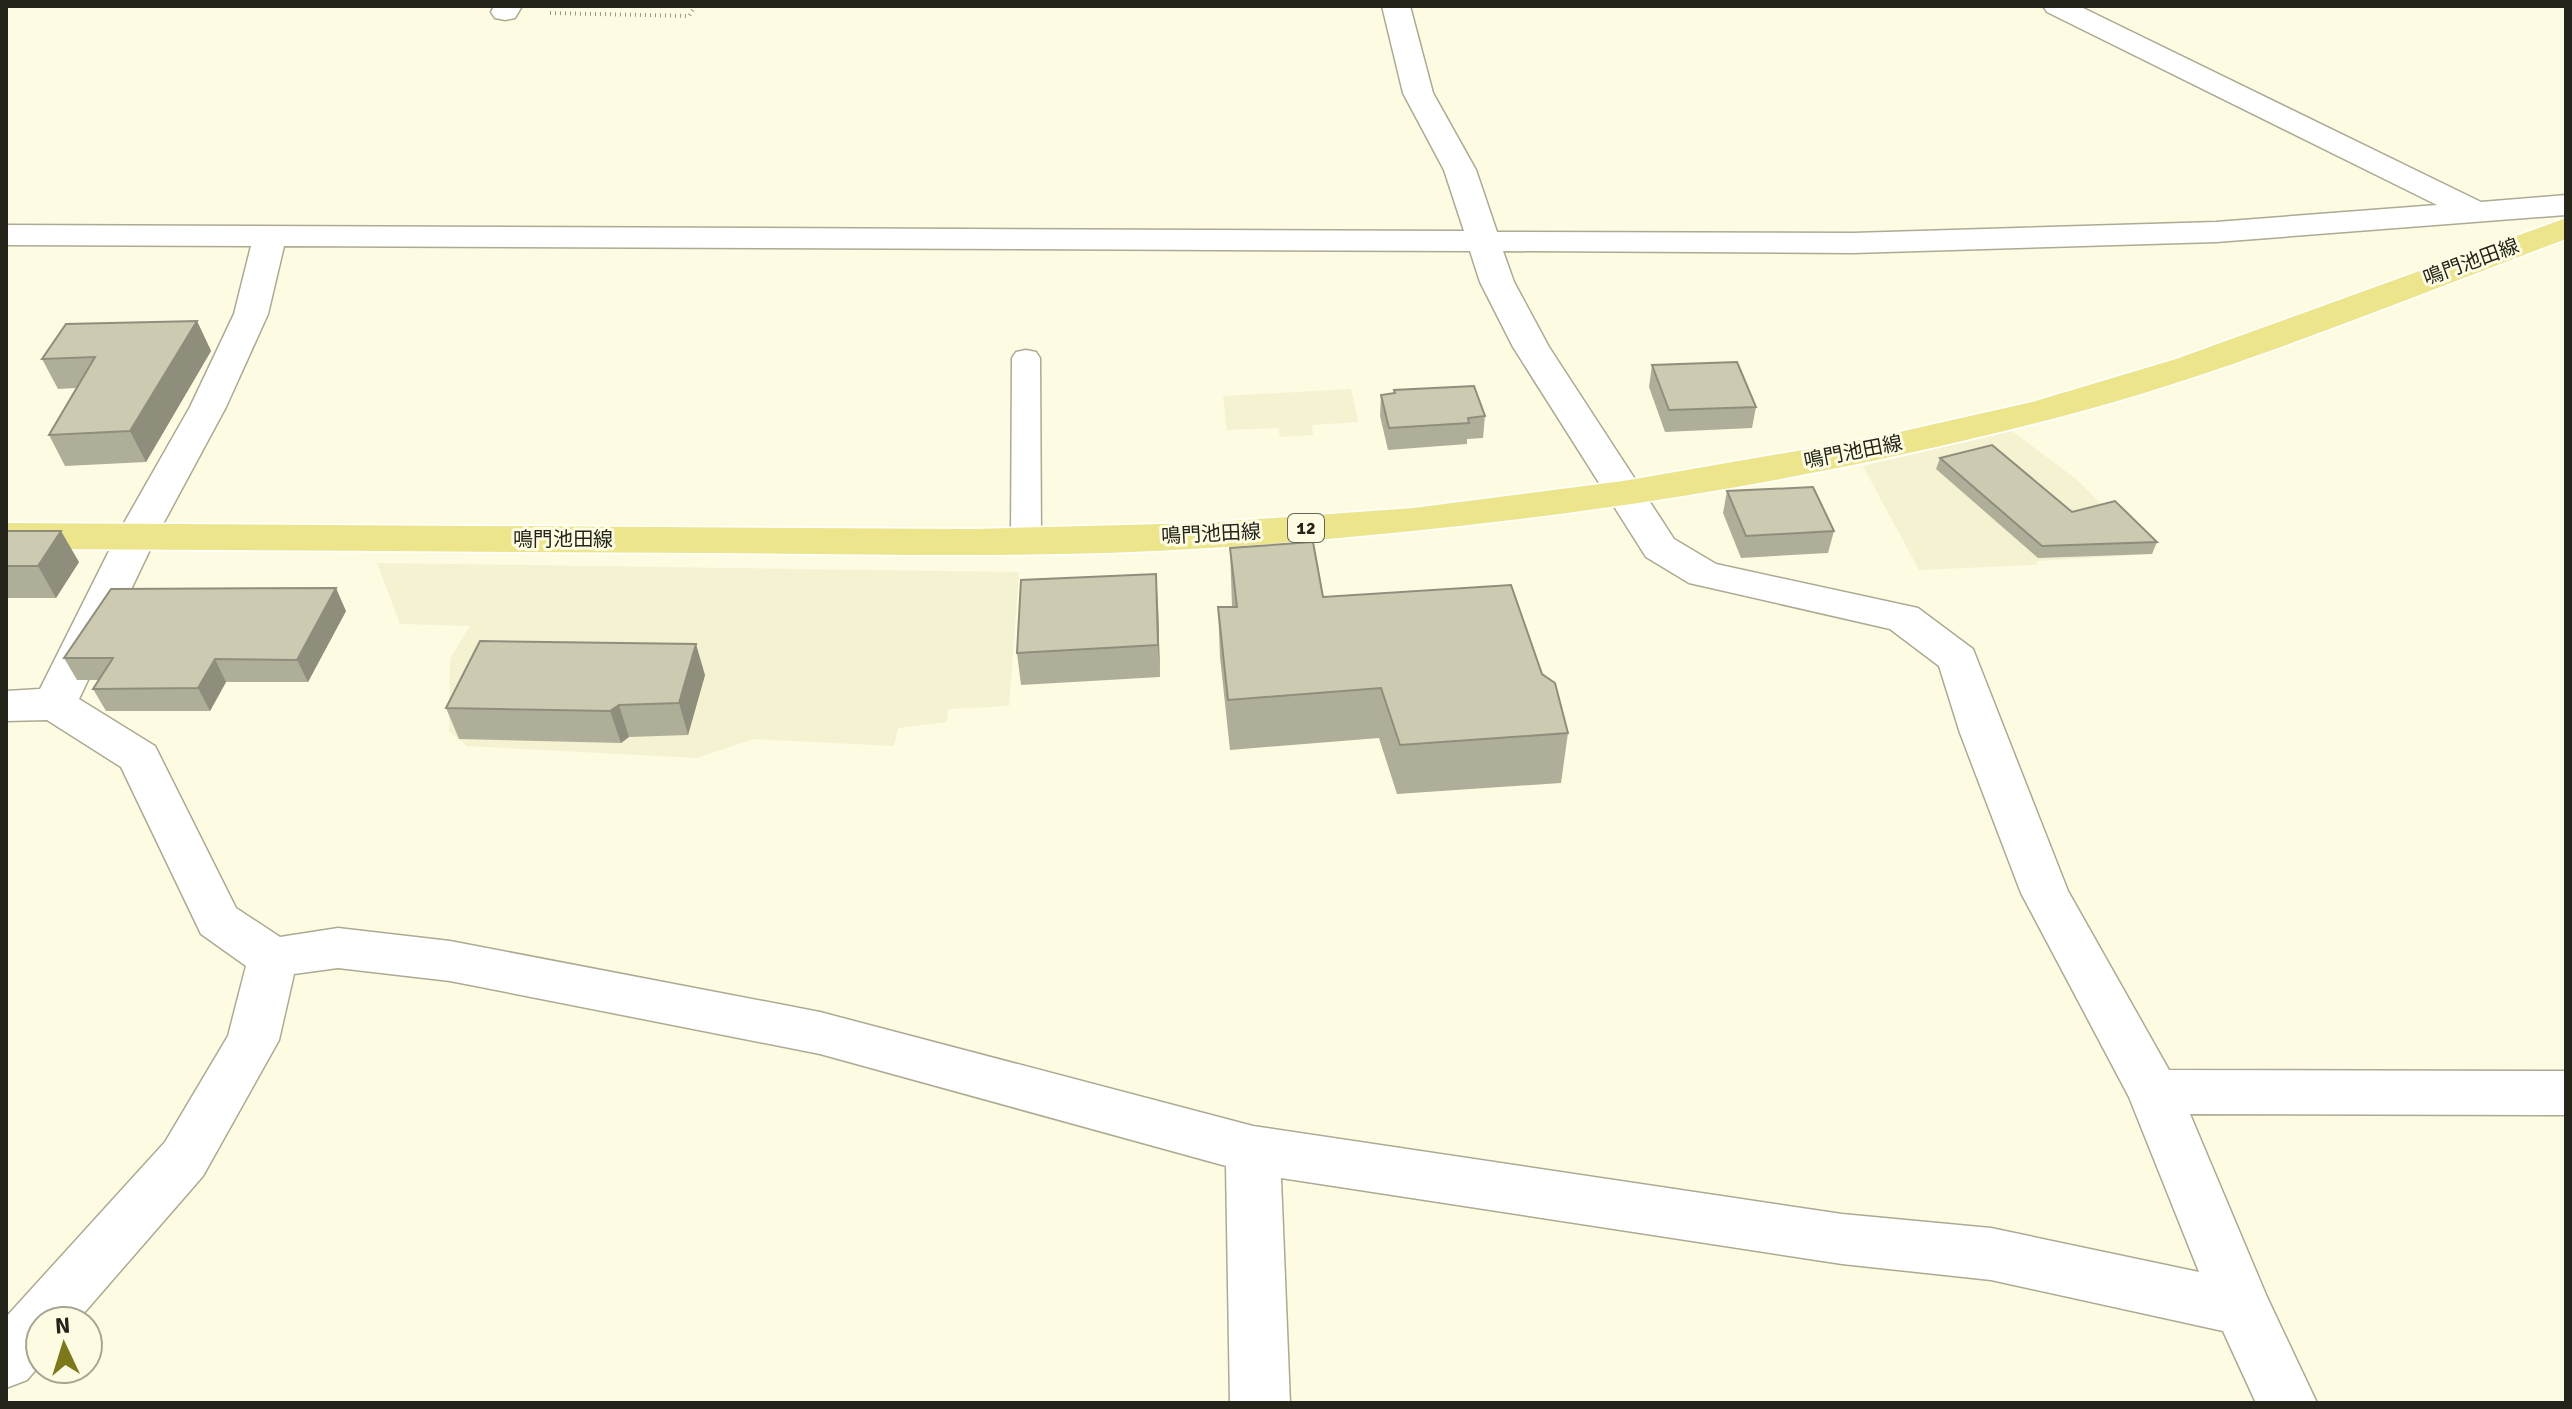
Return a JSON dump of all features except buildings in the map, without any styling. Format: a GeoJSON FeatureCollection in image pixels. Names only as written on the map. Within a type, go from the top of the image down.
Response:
{"type":"FeatureCollection","features":[{"type":"Feature","properties":{"kind":"main road","name":"鳴門池田線"},"geometry":{"type":"LineString","coordinates":[[6,536],[1026,541],[1202,536],[1398,521],[1623,493],[1877,448],[2041,411],[2189,367],[2566,228]]}},
{"type":"Feature","properties":{"kind":"street"},"geometry":{"type":"LineString","coordinates":[[1396,6],[1418,93],[1460,170],[1497,282],[1531,347],[1660,548],[1703,574],[1903,618],[1958,659],[1982,733],[2045,893],[2154,1092],[2242,1308],[2287,1403]]}},
{"type":"Feature","properties":{"kind":"street"},"geometry":{"type":"LineString","coordinates":[[2057,6],[2474,211]]}},
{"type":"Feature","properties":{"kind":"street"},"geometry":{"type":"LineString","coordinates":[[6,235],[1869,242],[2216,232],[2566,205]]}},
{"type":"Feature","properties":{"kind":"street"},"geometry":{"type":"LineString","coordinates":[[270,237],[251,314],[208,407],[136,537],[30,705],[139,757],[218,921],[273,958],[338,948],[450,961],[820,1033],[1253,1150],[1842,1239],[1991,1254],[2242,1308]]}},
{"type":"Feature","properties":{"kind":"street"},"geometry":{"type":"LineString","coordinates":[[54,1305],[184,1159],[253,1040],[273,958]]}},
{"type":"Feature","properties":{"kind":"street"},"geometry":{"type":"LineString","coordinates":[[2154,1092],[2566,1093]]}},
{"type":"Feature","properties":{"kind":"street"},"geometry":{"type":"LineString","coordinates":[[1253,1150],[1260,1403]]}},
{"type":"Feature","properties":{"kind":"street"},"geometry":{"type":"LineString","coordinates":[[6,1360],[24,1339]]}},
{"type":"Feature","properties":{"kind":"lane"},"geometry":{"type":"LineString","coordinates":[[1026,358],[1026,541]]}},
{"type":"Feature","properties":{"kind":"path"},"geometry":{"type":"LineString","coordinates":[[507,9],[689,16],[695,6]]}},
{"type":"Feature","properties":{"kind":"shaded area"},"geometry":{"type":"Polygon","coordinates":[[[1351,389],[1358,422],[1312,425],[1313,435],[1280,437],[1278,428],[1227,430],[1223,396],[1351,389]]]}},
{"type":"Feature","properties":{"kind":"shaded area"},"geometry":{"type":"Polygon","coordinates":[[[2012,431],[2076,479],[2152,554],[2038,561],[2036,565],[1919,570],[1863,466],[2012,431]]]}},
{"type":"Feature","properties":{"kind":"shaded area"},"geometry":{"type":"Polygon","coordinates":[[[377,563],[1019,572],[1009,706],[948,709],[947,722],[898,728],[894,746],[754,739],[697,758],[467,746],[449,731],[450,659],[470,626],[400,624],[377,563]]]}}]}
